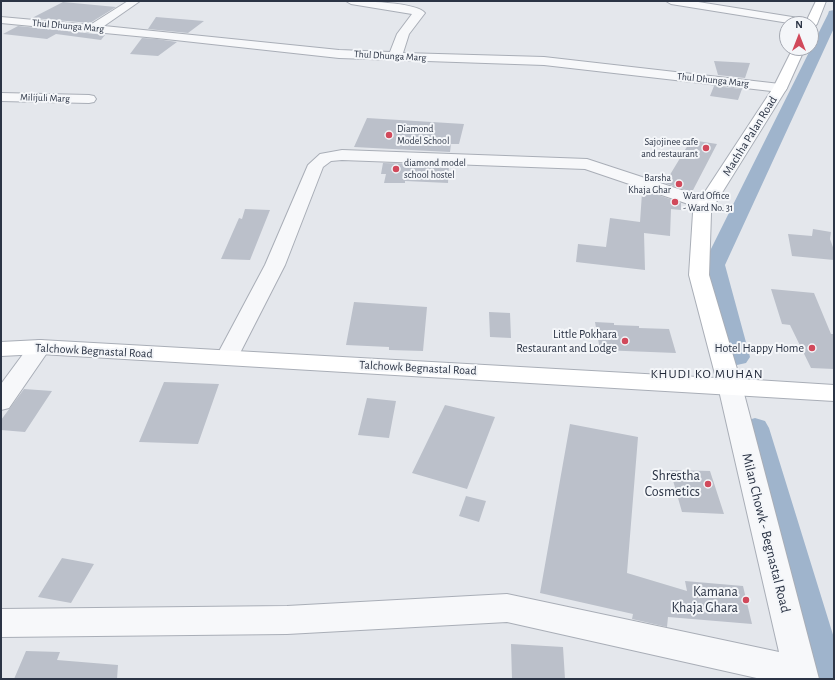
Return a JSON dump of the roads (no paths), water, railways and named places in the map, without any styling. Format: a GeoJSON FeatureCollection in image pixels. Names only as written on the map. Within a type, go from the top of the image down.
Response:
{"type":"FeatureCollection","features":[{"type":"Feature","properties":{"kind":"street"},"geometry":{"type":"LineString","coordinates":[[93,28],[135,1]]}},
{"type":"Feature","properties":{"kind":"street"},"geometry":{"type":"LineString","coordinates":[[351,1],[415,10],[419,13],[403,34],[396,57]]}},
{"type":"Feature","properties":{"kind":"street"},"geometry":{"type":"LineString","coordinates":[[671,1],[779,19]]}},
{"type":"Feature","properties":{"kind":"street"},"geometry":{"type":"LineString","coordinates":[[814,16],[821,1]]}},
{"type":"Feature","properties":{"kind":"street","name":"Thul Dhunga Marg"},"geometry":{"type":"LineString","coordinates":[[1,20],[93,28],[338,54],[544,61],[780,88]]}},
{"type":"Feature","properties":{"kind":"street","name":"Machha Palan Road"},"geometry":{"type":"LineString","coordinates":[[730,386],[699,276],[702,213],[706,204],[780,88],[795,56]]}},
{"type":"Feature","properties":{"kind":"street","name":"Milijuli Marg"},"geometry":{"type":"LineString","coordinates":[[1,97],[89,99]]}},
{"type":"Feature","properties":{"kind":"street"},"geometry":{"type":"LineString","coordinates":[[227,357],[275,265],[316,165],[326,157],[342,155],[454,158],[587,164],[706,204]]}},
{"type":"Feature","properties":{"kind":"street"},"geometry":{"type":"LineString","coordinates":[[1,402],[40,348]]}},
{"type":"Feature","properties":{"kind":"street","name":"Talchowk Begnastal Road"},"geometry":{"type":"LineString","coordinates":[[1,349],[40,348],[227,357],[834,393]]}},
{"type":"Feature","properties":{"kind":"street","name":"Milan Chowk - Begnastal Road"},"geometry":{"type":"LineString","coordinates":[[730,386],[801,676]]}},
{"type":"Feature","properties":{"kind":"street"},"geometry":{"type":"LineString","coordinates":[[1,623],[287,620],[507,608],[801,676]]}},
{"type":"Feature","properties":{"kind":"waterway"},"geometry":{"type":"LineString","coordinates":[[737,357],[714,265],[834,14]]}},
{"type":"Feature","properties":{"kind":"waterway"},"geometry":{"type":"LineString","coordinates":[[755,428],[828,679]]}},
{"type":"Feature","properties":{"kind":"place","name":"Diamond Model School"},"geometry":{"type":"Point","coordinates":[389,135]}},
{"type":"Feature","properties":{"kind":"place","name":"Sajojinee cafe and restaurant"},"geometry":{"type":"Point","coordinates":[706,148]}},
{"type":"Feature","properties":{"kind":"place","name":"diamond model school hostel"},"geometry":{"type":"Point","coordinates":[396,169]}},
{"type":"Feature","properties":{"kind":"place","name":"Barsha Khaja Ghar"},"geometry":{"type":"Point","coordinates":[679,184]}},
{"type":"Feature","properties":{"kind":"place","name":"Ward Office - Ward No. 31"},"geometry":{"type":"Point","coordinates":[675,202]}},
{"type":"Feature","properties":{"kind":"place","name":"Little Pokhara Restaurant and Lodge"},"geometry":{"type":"Point","coordinates":[625,341]}},
{"type":"Feature","properties":{"kind":"place","name":"Hotel Happy Home"},"geometry":{"type":"Point","coordinates":[812,348]}},
{"type":"Feature","properties":{"kind":"place","name":"Shrestha Cosmetics"},"geometry":{"type":"Point","coordinates":[708,484]}},
{"type":"Feature","properties":{"kind":"place","name":"Kamana Khaja Ghara"},"geometry":{"type":"Point","coordinates":[746,600]}},
{"type":"Feature","properties":{"kind":"district","name":"KHUDI KO MUHAN"},"geometry":{"type":"Point","coordinates":[707,374]}}]}
